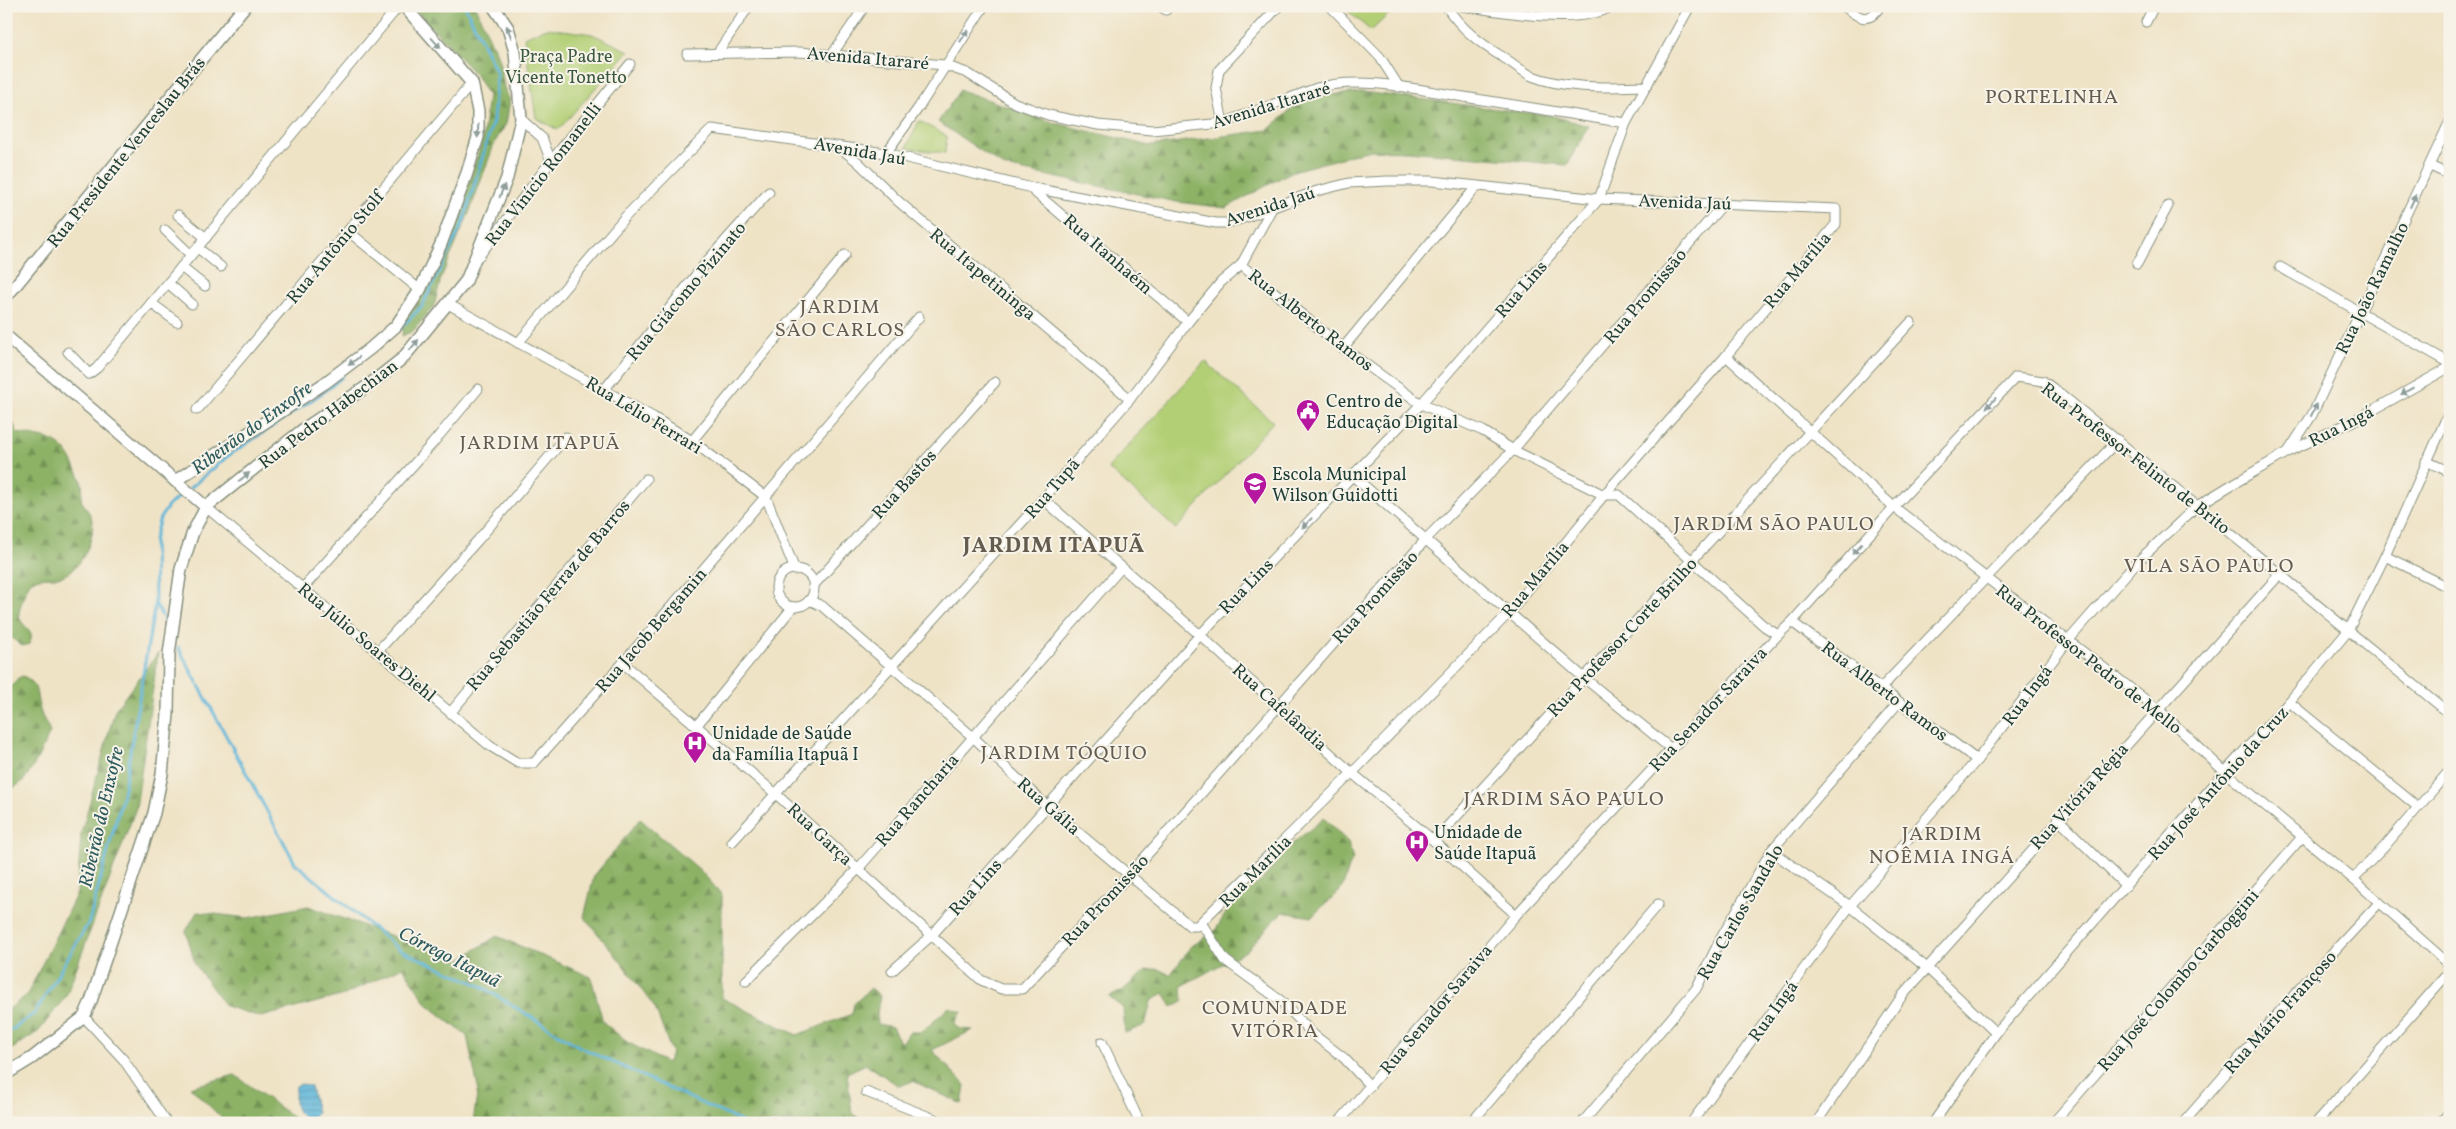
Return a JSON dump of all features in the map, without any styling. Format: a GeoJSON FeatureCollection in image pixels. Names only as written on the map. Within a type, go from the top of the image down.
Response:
{"type":"FeatureCollection","features":[{"type":"Feature","properties":{"kind":"street","name":"Rua Presidente Venceslau Brás"},"geometry":{"type":"LineString","coordinates":[[6,297],[245,6]]}},
{"type":"Feature","properties":{"kind":"street"},"geometry":{"type":"LineString","coordinates":[[68,352],[89,374],[97,368],[399,6]]}},
{"type":"Feature","properties":{"kind":"street","name":"Rua Pedro Habechian"},"geometry":{"type":"LineString","coordinates":[[178,483],[326,383],[371,348],[396,326],[420,290],[441,244],[478,137],[477,101],[472,83],[404,6]]}},
{"type":"Feature","properties":{"kind":"street","name":"Rua Pedro Habechian"},"geometry":{"type":"LineString","coordinates":[[206,507],[304,428],[369,385],[403,358],[466,281],[507,178],[521,119],[515,52],[508,28],[493,6]]}},
{"type":"Feature","properties":{"kind":"street"},"geometry":{"type":"LineString","coordinates":[[718,52],[749,6]]}},
{"type":"Feature","properties":{"kind":"street"},"geometry":{"type":"LineString","coordinates":[[831,56],[865,6]]}},
{"type":"Feature","properties":{"kind":"street"},"geometry":{"type":"LineString","coordinates":[[886,154],[919,107],[944,65],[984,6]]}},
{"type":"Feature","properties":{"kind":"street"},"geometry":{"type":"LineString","coordinates":[[1223,123],[1216,88],[1219,70],[1279,6]]}},
{"type":"Feature","properties":{"kind":"street"},"geometry":{"type":"LineString","coordinates":[[1330,6],[1380,57],[1399,87]]}},
{"type":"Feature","properties":{"kind":"street"},"geometry":{"type":"LineString","coordinates":[[1446,6],[1468,32],[1489,50],[1530,75],[1556,83],[1597,87],[1647,86]]}},
{"type":"Feature","properties":{"kind":"street"},"geometry":{"type":"LineString","coordinates":[[1462,6],[1568,16],[1591,15],[1612,6]]}},
{"type":"Feature","properties":{"kind":"street"},"geometry":{"type":"LineString","coordinates":[[1599,199],[1626,123],[1690,6]]}},
{"type":"Feature","properties":{"kind":"street"},"geometry":{"type":"LineString","coordinates":[[1844,6],[1858,18],[1864,20],[1869,18],[1880,6]]}},
{"type":"Feature","properties":{"kind":"street"},"geometry":{"type":"LineString","coordinates":[[2146,22],[2154,6]]}},
{"type":"Feature","properties":{"kind":"street","name":"Avenida Itararé"},"geometry":{"type":"LineString","coordinates":[[686,54],[800,52],[944,65],[967,74],[1015,102],[1068,120],[1152,130],[1223,123],[1330,84],[1350,83],[1399,87],[1626,123]]}},
{"type":"Feature","properties":{"kind":"street","name":"Rua Vinício Romanelli"},"geometry":{"type":"LineString","coordinates":[[475,260],[551,161],[630,64]]}},
{"type":"Feature","properties":{"kind":"street","name":"Rua Antônio Stolf"},"geometry":{"type":"LineString","coordinates":[[197,410],[472,83]]}},
{"type":"Feature","properties":{"kind":"street"},"geometry":{"type":"LineString","coordinates":[[521,119],[542,138],[551,161]]}},
{"type":"Feature","properties":{"kind":"street","name":"Rua João Ramalho"},"geometry":{"type":"LineString","coordinates":[[2288,452],[2312,415],[2450,121]]}},
{"type":"Feature","properties":{"kind":"street","name":"Avenida Jaú"},"geometry":{"type":"LineString","coordinates":[[518,343],[625,217],[712,128],[886,154],[1028,187],[1216,223],[1227,223],[1272,208],[1300,196],[1349,183],[1432,181],[1599,199],[1836,209]]}},
{"type":"Feature","properties":{"kind":"street","name":"Rua Itapetininga"},"geometry":{"type":"LineString","coordinates":[[839,147],[858,162],[898,201],[1130,399]]}},
{"type":"Feature","properties":{"kind":"street"},"geometry":{"type":"LineString","coordinates":[[2430,166],[2450,175]]}},
{"type":"Feature","properties":{"kind":"street","name":"Rua Itanhaém"},"geometry":{"type":"LineString","coordinates":[[1028,187],[1188,322]]}},
{"type":"Feature","properties":{"kind":"street"},"geometry":{"type":"LineString","coordinates":[[1343,348],[1476,187]]}},
{"type":"Feature","properties":{"kind":"street","name":"Rua Giácomo Pizinato"},"geometry":{"type":"LineString","coordinates":[[604,390],[708,260],[769,192]]}},
{"type":"Feature","properties":{"kind":"street","name":"Rua Lins"},"geometry":{"type":"LineString","coordinates":[[892,971],[932,935],[1200,635],[1421,404],[1599,199]]}},
{"type":"Feature","properties":{"kind":"street","name":"Rua Promissão"},"geometry":{"type":"LineString","coordinates":[[1022,989],[1130,874],[1427,538],[1513,450],[1724,203]]}},
{"type":"Feature","properties":{"kind":"street"},"geometry":{"type":"LineString","coordinates":[[2137,264],[2168,206]]}},
{"type":"Feature","properties":{"kind":"street","name":"Rua Tupã"},"geometry":{"type":"LineString","coordinates":[[732,842],[777,795],[1043,499],[1130,399],[1221,282],[1241,265],[1272,208]]}},
{"type":"Feature","properties":{"kind":"street","name":"Rua Marília"},"geometry":{"type":"LineString","coordinates":[[1202,924],[1510,612],[1604,495],[1726,356],[1836,224],[1836,209]]}},
{"type":"Feature","properties":{"kind":"street"},"geometry":{"type":"LineString","coordinates":[[178,215],[206,238]]}},
{"type":"Feature","properties":{"kind":"street"},"geometry":{"type":"LineString","coordinates":[[165,230],[191,256]]}},
{"type":"Feature","properties":{"kind":"street"},"geometry":{"type":"LineString","coordinates":[[348,232],[420,290]]}},
{"type":"Feature","properties":{"kind":"street"},"geometry":{"type":"LineString","coordinates":[[198,248],[220,267]]}},
{"type":"Feature","properties":{"kind":"street"},"geometry":{"type":"LineString","coordinates":[[692,442],[845,256]]}},
{"type":"Feature","properties":{"kind":"street","name":"Rua Alberto Ramos"},"geometry":{"type":"LineString","coordinates":[[1241,265],[1343,348],[1421,404],[1483,431],[1513,450],[1604,495],[1619,494],[1764,626],[1778,634]]}},
{"type":"Feature","properties":{"kind":"street"},"geometry":{"type":"LineString","coordinates":[[181,267],[205,286]]}},
{"type":"Feature","properties":{"kind":"street"},"geometry":{"type":"LineString","coordinates":[[2280,267],[2450,363]]}},
{"type":"Feature","properties":{"kind":"street"},"geometry":{"type":"LineString","coordinates":[[168,283],[192,304]]}},
{"type":"Feature","properties":{"kind":"street"},"geometry":{"type":"LineString","coordinates":[[151,303],[176,322]]}},
{"type":"Feature","properties":{"kind":"street","name":"Rua Lélio Ferrari"},"geometry":{"type":"LineString","coordinates":[[448,304],[604,390],[692,442],[766,497]]}},
{"type":"Feature","properties":{"kind":"street","name":"Rua Jacob Bergamin"},"geometry":{"type":"LineString","coordinates":[[534,763],[623,663],[919,317]]}},
{"type":"Feature","properties":{"kind":"street","name":"Rua Professor Corte Brilho"},"geometry":{"type":"LineString","coordinates":[[1434,842],[1583,677],[1911,322]]}},
{"type":"Feature","properties":{"kind":"street"},"geometry":{"type":"LineString","coordinates":[[6,336],[206,507],[193,532],[181,569],[169,654],[168,714],[162,774],[154,813],[84,1017],[32,1058],[6,1074]]}},
{"type":"Feature","properties":{"kind":"street","name":"Rua Professor Pedro de Mello"},"geometry":{"type":"LineString","coordinates":[[1726,356],[1894,507],[2067,642],[2158,710],[2225,772],[2353,879],[2450,965]]}},
{"type":"Feature","properties":{"kind":"street","name":"Rua Ingá"},"geometry":{"type":"LineString","coordinates":[[1691,1123],[1850,906],[1978,760],[2067,642],[2136,564],[2197,506],[2288,452],[2357,419],[2450,367]]}},
{"type":"Feature","properties":{"kind":"street","name":"Rua Senador Saraiva"},"geometry":{"type":"LineString","coordinates":[[1338,1123],[1516,915],[1670,748],[1778,634],[1792,622],[1894,507],[2016,377],[2028,378]]}},
{"type":"Feature","properties":{"kind":"street","name":"Rua Professor Felinto de Brito"},"geometry":{"type":"LineString","coordinates":[[2028,378],[2043,381],[2118,440],[2348,632],[2450,714]]}},
{"type":"Feature","properties":{"kind":"street","name":"Rua Bastos"},"geometry":{"type":"LineString","coordinates":[[813,586],[995,382]]}},
{"type":"Feature","properties":{"kind":"street"},"geometry":{"type":"LineString","coordinates":[[303,588],[432,444],[478,389]]}},
{"type":"Feature","properties":{"kind":"street","name":"Rua José Antônio da Cruz"},"geometry":{"type":"LineString","coordinates":[[1933,1123],[1996,1033],[2225,772],[2290,702],[2348,632],[2450,410]]}},
{"type":"Feature","properties":{"kind":"street"},"geometry":{"type":"LineString","coordinates":[[377,652],[478,540],[566,437]]}},
{"type":"Feature","properties":{"kind":"street"},"geometry":{"type":"LineString","coordinates":[[1881,688],[2118,440]]}},
{"type":"Feature","properties":{"kind":"street"},"geometry":{"type":"LineString","coordinates":[[2426,461],[2450,472]]}},
{"type":"Feature","properties":{"kind":"street"},"geometry":{"type":"LineString","coordinates":[[1352,475],[1427,538],[1583,677],[1670,748]]}},
{"type":"Feature","properties":{"kind":"street","name":"Rua Sebastião Ferraz de Barros"},"geometry":{"type":"LineString","coordinates":[[451,712],[646,478]]}},
{"type":"Feature","properties":{"kind":"street"},"geometry":{"type":"LineString","coordinates":[[766,497],[795,570]]}},
{"type":"Feature","properties":{"kind":"street","name":"Rua Cafelândia"},"geometry":{"type":"LineString","coordinates":[[1043,499],[1279,705],[1352,773],[1434,842],[1516,915]]}},
{"type":"Feature","properties":{"kind":"street","name":"Rua Júlio Soares Diehl"},"geometry":{"type":"LineString","coordinates":[[206,507],[377,652],[508,758],[518,763],[534,763]]}},
{"type":"Feature","properties":{"kind":"street"},"geometry":{"type":"LineString","coordinates":[[2384,556],[2450,588]]}},
{"type":"Feature","properties":{"kind":"street","name":"Rua Rancharia"},"geometry":{"type":"LineString","coordinates":[[746,982],[858,870],[1121,568]]}},
{"type":"Feature","properties":{"kind":"street"},"geometry":{"type":"LineString","coordinates":[[795,570],[809,576],[813,586],[809,600],[804,605],[793,607],[779,599],[776,587],[780,576],[795,570]]}},
{"type":"Feature","properties":{"kind":"street","name":"Rua Vitória Régia"},"geometry":{"type":"LineString","coordinates":[[1816,1123],[1902,996],[2058,819],[2280,574]]}},
{"type":"Feature","properties":{"kind":"street","name":"Rua Gália"},"geometry":{"type":"LineString","coordinates":[[809,600],[822,606],[972,737],[1048,807],[1190,926],[1202,924]]}},
{"type":"Feature","properties":{"kind":"street"},"geometry":{"type":"LineString","coordinates":[[697,725],[793,607]]}},
{"type":"Feature","properties":{"kind":"street","name":"Rua Alberto Ramos"},"geometry":{"type":"LineString","coordinates":[[1792,622],[1978,760]]}},
{"type":"Feature","properties":{"kind":"street","name":"Rua Garça"},"geometry":{"type":"LineString","coordinates":[[623,663],[777,795],[858,870],[990,986],[1001,989],[1022,989]]}},
{"type":"Feature","properties":{"kind":"street","name":"Rua Carlos Sandalo"},"geometry":{"type":"LineString","coordinates":[[1582,1123],[1696,989],[1721,938],[1772,851],[1899,702]]}},
{"type":"Feature","properties":{"kind":"street"},"geometry":{"type":"LineString","coordinates":[[2290,702],[2418,807]]}},
{"type":"Feature","properties":{"kind":"street"},"geometry":{"type":"LineString","coordinates":[[2353,879],[2450,770]]}},
{"type":"Feature","properties":{"kind":"street"},"geometry":{"type":"LineString","coordinates":[[2058,819],[2126,886]]}},
{"type":"Feature","properties":{"kind":"street","name":"Rua José Colombo Garboggini"},"geometry":{"type":"LineString","coordinates":[[2053,1123],[2302,837]]}},
{"type":"Feature","properties":{"kind":"street"},"geometry":{"type":"LineString","coordinates":[[1772,851],[1850,906],[1927,968],[1996,1033]]}},
{"type":"Feature","properties":{"kind":"street","name":"Rua Mário Françoso"},"geometry":{"type":"LineString","coordinates":[[2182,1123],[2308,979],[2379,903]]}},
{"type":"Feature","properties":{"kind":"street"},"geometry":{"type":"LineString","coordinates":[[1471,1123],[1658,904]]}},
{"type":"Feature","properties":{"kind":"street"},"geometry":{"type":"LineString","coordinates":[[1202,924],[1226,960],[1281,1001],[1314,1035],[1344,1058],[1370,1086]]}},
{"type":"Feature","properties":{"kind":"street"},"geometry":{"type":"LineString","coordinates":[[2316,1123],[2450,972]]}},
{"type":"Feature","properties":{"kind":"street"},"geometry":{"type":"LineString","coordinates":[[84,1017],[123,1059],[167,1123]]}},
{"type":"Feature","properties":{"kind":"street"},"geometry":{"type":"LineString","coordinates":[[1102,1042],[1140,1123]]}},
{"type":"Feature","properties":{"kind":"street"},"geometry":{"type":"LineString","coordinates":[[866,1092],[945,1123]]}},
{"type":"Feature","properties":{"kind":"street"},"geometry":{"type":"LineString","coordinates":[[2440,1123],[2450,1112]]}},
{"type":"Feature","properties":{"kind":"green space"},"geometry":{"type":"Polygon","coordinates":[[[412,6],[475,6],[499,59],[504,88],[510,100],[506,124],[495,142],[469,213],[441,278],[434,306],[413,331],[402,336],[405,317],[422,293],[452,235],[483,138],[488,95],[476,75],[412,6]]]}},
{"type":"Feature","properties":{"kind":"green space"},"geometry":{"type":"Polygon","coordinates":[[[1342,6],[1397,6],[1371,31],[1342,6]]]}},
{"type":"Feature","properties":{"kind":"green space","name":"Praça Padre Vicente Tonetto"},"geometry":{"type":"Polygon","coordinates":[[[547,28],[592,34],[629,51],[558,130],[536,118],[524,37],[547,28]]]}},
{"type":"Feature","properties":{"kind":"green space"},"geometry":{"type":"Polygon","coordinates":[[[960,90],[1055,123],[1150,146],[1268,130],[1305,97],[1363,92],[1553,116],[1589,126],[1567,165],[1408,151],[1370,150],[1293,171],[1226,208],[1177,202],[1005,167],[938,122],[960,90]]]}},
{"type":"Feature","properties":{"kind":"green space"},"geometry":{"type":"Polygon","coordinates":[[[919,121],[947,136],[945,153],[906,148],[919,121]]]}},
{"type":"Feature","properties":{"kind":"green space"},"geometry":{"type":"Polygon","coordinates":[[[1205,361],[1273,422],[1176,529],[1108,468],[1205,361]]]}},
{"type":"Feature","properties":{"kind":"green space"},"geometry":{"type":"Polygon","coordinates":[[[13,422],[17,433],[45,438],[65,450],[81,479],[81,500],[93,524],[90,542],[76,567],[62,576],[40,578],[29,584],[19,614],[22,622],[30,631],[31,639],[29,644],[22,646],[12,638],[6,639],[6,426],[13,422]]]}},
{"type":"Feature","properties":{"kind":"green space"},"geometry":{"type":"Polygon","coordinates":[[[158,653],[136,808],[66,996],[39,1031],[6,1053],[6,1011],[27,995],[77,893],[81,834],[115,710],[158,653]]]}},
{"type":"Feature","properties":{"kind":"green space"},"geometry":{"type":"Polygon","coordinates":[[[23,676],[35,686],[41,713],[50,733],[28,775],[14,787],[6,790],[6,693],[18,678],[23,676]]]}},
{"type":"Feature","properties":{"kind":"green space"},"geometry":{"type":"Polygon","coordinates":[[[1324,818],[1348,842],[1353,859],[1339,892],[1312,917],[1282,912],[1246,951],[1182,986],[1183,1001],[1172,1007],[1164,993],[1151,1001],[1145,1025],[1125,1033],[1123,1008],[1109,997],[1122,991],[1146,970],[1158,969],[1170,975],[1192,946],[1215,931],[1232,903],[1261,881],[1292,844],[1324,818]]]}},
{"type":"Feature","properties":{"kind":"green space"},"geometry":{"type":"Polygon","coordinates":[[[640,819],[700,870],[722,895],[722,998],[797,1035],[852,1014],[854,1004],[871,988],[880,996],[877,1013],[878,1024],[892,1027],[901,1044],[910,1032],[922,1032],[949,1007],[962,1012],[955,1023],[959,1029],[973,1030],[932,1050],[965,1085],[962,1104],[913,1081],[899,1086],[866,1064],[847,1073],[852,1113],[865,1123],[650,1123],[640,1113],[636,1123],[473,1123],[478,1088],[467,1036],[428,1005],[403,967],[344,995],[261,1017],[225,1006],[195,964],[186,931],[197,912],[248,918],[308,906],[459,960],[497,936],[591,977],[603,1022],[627,1042],[667,1063],[672,1053],[655,1008],[618,958],[584,917],[594,876],[640,819]]]}},
{"type":"Feature","properties":{"kind":"green space"},"geometry":{"type":"Polygon","coordinates":[[[235,1075],[301,1123],[227,1123],[190,1087],[235,1075]]]}},
{"type":"Feature","properties":{"kind":"water"},"geometry":{"type":"Polygon","coordinates":[[[302,1084],[311,1087],[317,1113],[310,1121],[300,1115],[296,1107],[296,1086],[302,1084]]]}},
{"type":"Feature","properties":{"kind":"waterway","name":"Ribeirão do Enxofre"},"geometry":{"type":"LineString","coordinates":[[399,330],[422,306],[463,223],[493,121],[497,73],[465,6]]}},
{"type":"Feature","properties":{"kind":"waterway","name":"Ribeirão do Enxofre"},"geometry":{"type":"LineString","coordinates":[[190,488],[228,456],[321,394],[342,377]]}},
{"type":"Feature","properties":{"kind":"waterway","name":"Ribeirão do Enxofre"},"geometry":{"type":"LineString","coordinates":[[6,1034],[35,1013],[89,922],[123,794],[155,603],[154,540],[160,518],[169,505],[185,492]]}},
{"type":"Feature","properties":{"kind":"waterway","name":"Córrego Itapuã"},"geometry":{"type":"LineString","coordinates":[[155,603],[166,623]]}},
{"type":"Feature","properties":{"kind":"waterway","name":"Córrego Itapuã"},"geometry":{"type":"LineString","coordinates":[[178,647],[295,863],[400,950],[479,985],[580,1047],[744,1123]]}},
{"type":"Feature","properties":{"kind":"place","name":"Centro de Educação Digital"},"geometry":{"type":"Point","coordinates":[1308,432]}},
{"type":"Feature","properties":{"kind":"place","name":"Escola Municipal Wilson Guidotti"},"geometry":{"type":"Point","coordinates":[1255,505]}},
{"type":"Feature","properties":{"kind":"place","name":"Unidade de Saúde da Família Itapuã I"},"geometry":{"type":"Point","coordinates":[695,764]}},
{"type":"Feature","properties":{"kind":"place","name":"Unidade de Saúde Itapuã"},"geometry":{"type":"Point","coordinates":[1417,863]}},
{"type":"Feature","properties":{"kind":"district","name":"PORTELINHA"},"geometry":{"type":"Point","coordinates":[2052,96]}},
{"type":"Feature","properties":{"kind":"district","name":"JARDIM SÃO CARLOS"},"geometry":{"type":"Point","coordinates":[840,318]}},
{"type":"Feature","properties":{"kind":"district","name":"JARDIM ITAPUÃ"},"geometry":{"type":"Point","coordinates":[540,442]}},
{"type":"Feature","properties":{"kind":"district","name":"JARDIM SÃO PAULO"},"geometry":{"type":"Point","coordinates":[1774,523]}},
{"type":"Feature","properties":{"kind":"district","name":"JARDIM ITAPUÃ"},"geometry":{"type":"Point","coordinates":[1054,544]}},
{"type":"Feature","properties":{"kind":"district","name":"VILA SÃO PAULO"},"geometry":{"type":"Point","coordinates":[2209,565]}},
{"type":"Feature","properties":{"kind":"district","name":"JARDIM TÓQUIO"},"geometry":{"type":"Point","coordinates":[1064,752]}},
{"type":"Feature","properties":{"kind":"district","name":"JARDIM SÃO PAULO"},"geometry":{"type":"Point","coordinates":[1564,798]}},
{"type":"Feature","properties":{"kind":"district","name":"JARDIM NOÊMIA INGÁ"},"geometry":{"type":"Point","coordinates":[1942,844]}},
{"type":"Feature","properties":{"kind":"district","name":"COMUNIDADE VITÓRIA"},"geometry":{"type":"Point","coordinates":[1275,1018]}}]}
